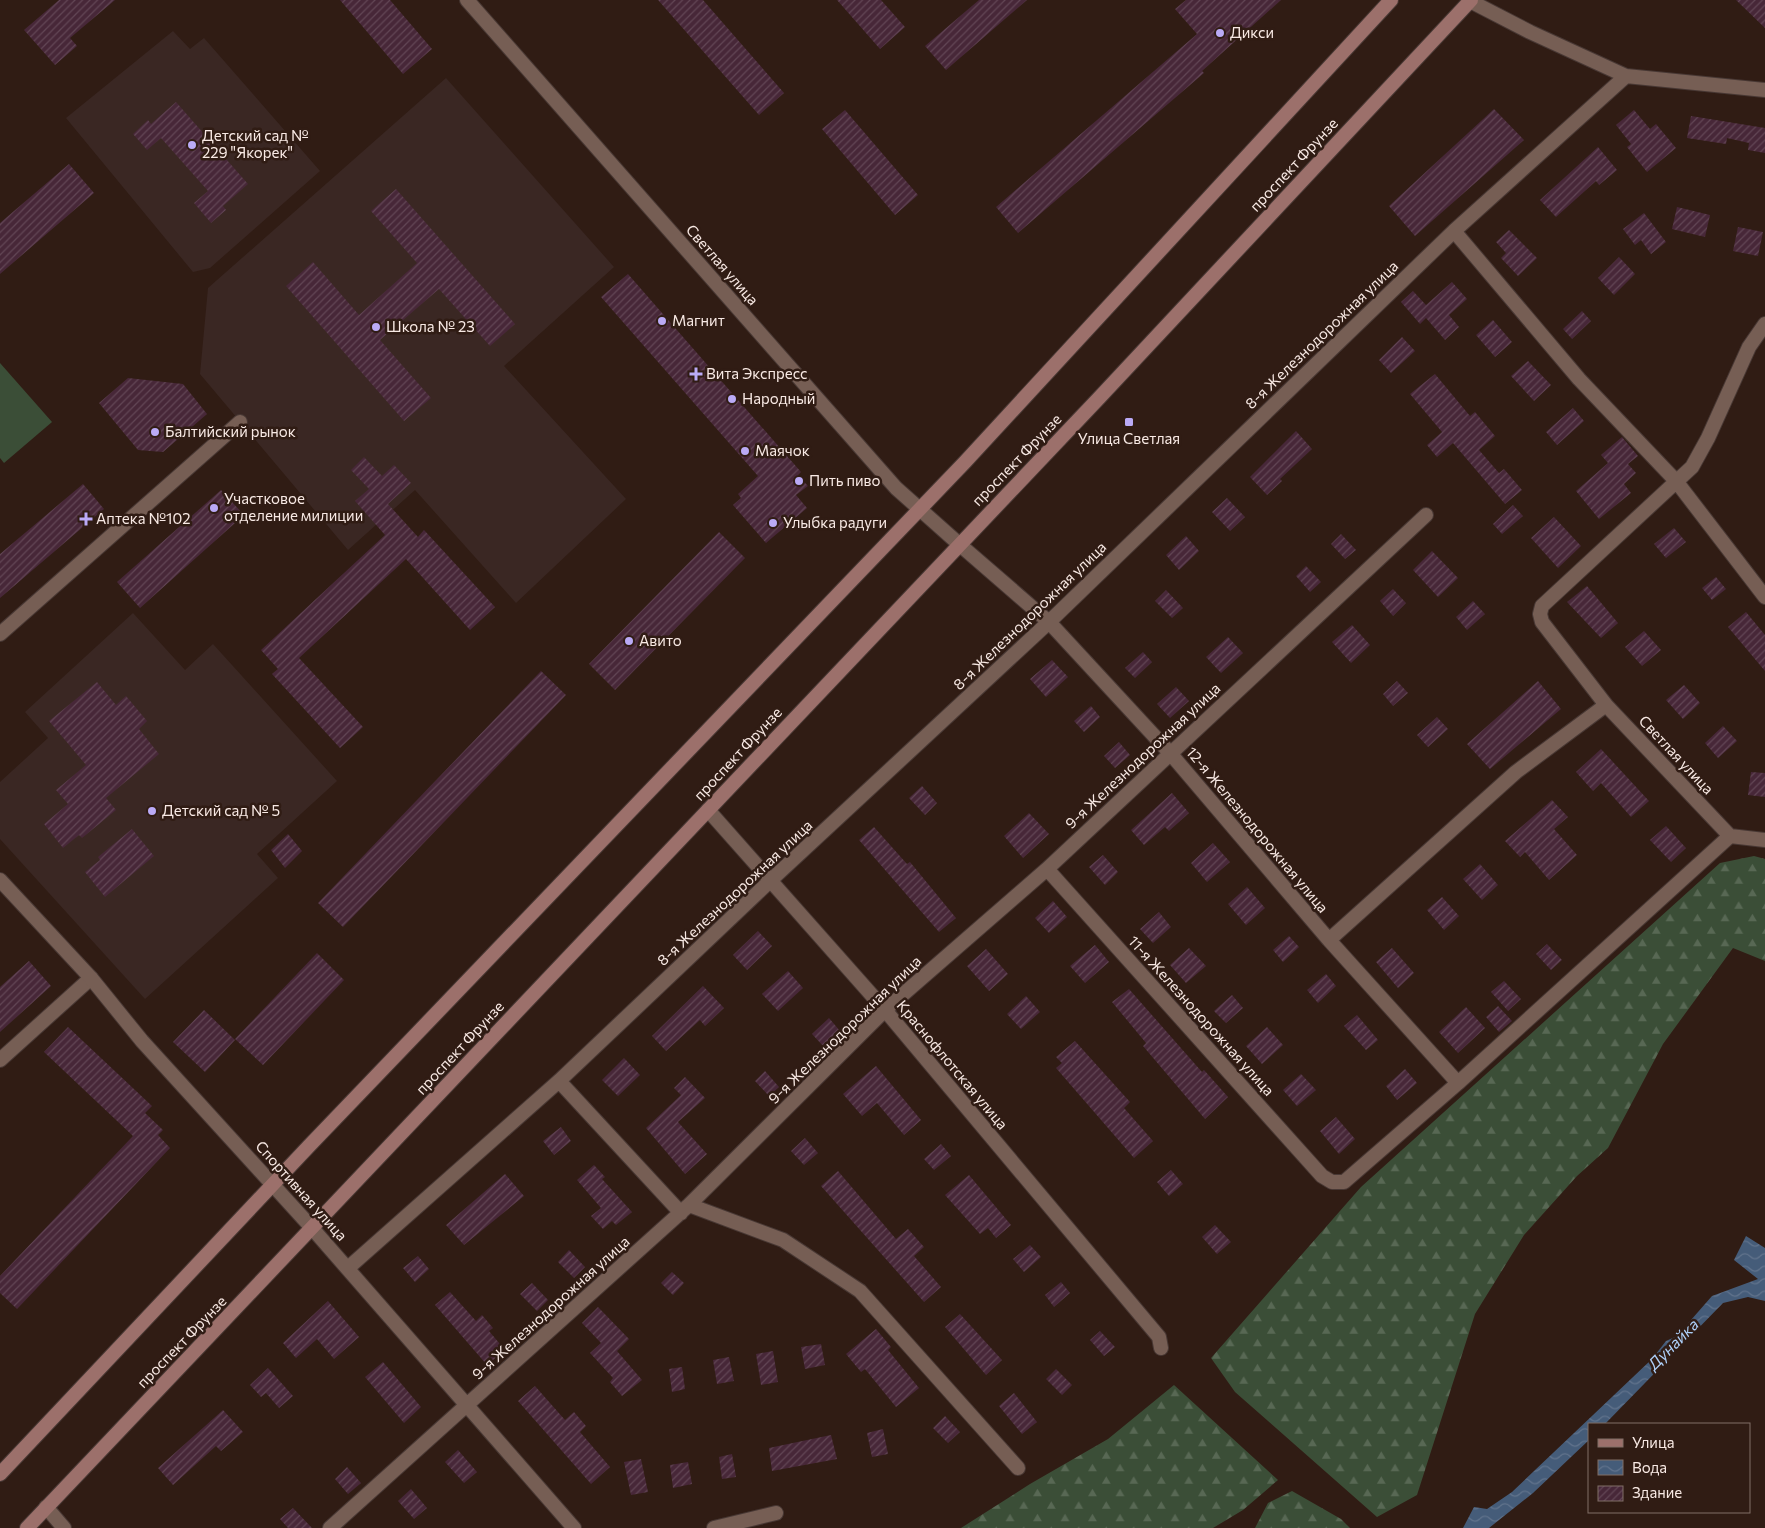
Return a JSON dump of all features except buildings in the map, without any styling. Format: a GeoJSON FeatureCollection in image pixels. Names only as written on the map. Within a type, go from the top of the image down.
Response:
{"type":"FeatureCollection","features":[{"type":"Feature","properties":{"kind":"main road"},"geometry":{"type":"LineString","coordinates":[[0,1474],[274,1184],[965,462],[1391,0]]}},
{"type":"Feature","properties":{"kind":"main road","name":"проспект Фрунзе"},"geometry":{"type":"LineString","coordinates":[[27,1528],[1106,390],[1471,0]]}},
{"type":"Feature","properties":{"kind":"street","name":"Светлая улица"},"geometry":{"type":"LineString","coordinates":[[467,0],[896,488],[959,544]]}},
{"type":"Feature","properties":{"kind":"street"},"geometry":{"type":"LineString","coordinates":[[1471,0],[1530,32],[1626,76],[1765,90]]}},
{"type":"Feature","properties":{"kind":"street","name":"8-я Железнодорожная улица"},"geometry":{"type":"LineString","coordinates":[[348,1268],[559,1081],[771,880],[1049,622],[1454,231],[1626,76]]}},
{"type":"Feature","properties":{"kind":"street"},"geometry":{"type":"LineString","coordinates":[[1454,231],[1579,379],[1676,481],[1765,597]]}},
{"type":"Feature","properties":{"kind":"street"},"geometry":{"type":"LineString","coordinates":[[1676,481],[1692,467],[1704,446],[1749,347],[1765,324]]}},
{"type":"Feature","properties":{"kind":"street"},"geometry":{"type":"LineString","coordinates":[[0,634],[240,422]]}},
{"type":"Feature","properties":{"kind":"street","name":"Светлая улица"},"geometry":{"type":"LineString","coordinates":[[1676,481],[1542,606],[1540,614],[1542,622],[1602,709],[1730,836]]}},
{"type":"Feature","properties":{"kind":"street","name":"9-я Железнодорожная улица"},"geometry":{"type":"LineString","coordinates":[[330,1528],[685,1209],[885,1010],[1047,869],[1426,515]]}},
{"type":"Feature","properties":{"kind":"street","name":"12-я Железнодорожная улица"},"geometry":{"type":"LineString","coordinates":[[959,544],[1049,622],[1170,753],[1329,940],[1458,1083]]}},
{"type":"Feature","properties":{"kind":"street"},"geometry":{"type":"LineString","coordinates":[[1329,940],[1516,772],[1602,709]]}},
{"type":"Feature","properties":{"kind":"street","name":"Краснофлотская улица"},"geometry":{"type":"LineString","coordinates":[[708,810],[885,1010],[1159,1337],[1161,1348]]}},
{"type":"Feature","properties":{"kind":"street"},"geometry":{"type":"LineString","coordinates":[[1458,1083],[1730,836],[1765,840]]}},
{"type":"Feature","properties":{"kind":"street","name":"11-я Железнодорожная улица"},"geometry":{"type":"LineString","coordinates":[[1047,869],[1316,1168],[1332,1182],[1344,1182],[1458,1083]]}},
{"type":"Feature","properties":{"kind":"street","name":"Спортивная улица"},"geometry":{"type":"LineString","coordinates":[[0,880],[91,978],[142,1041],[274,1184],[574,1528]]}},
{"type":"Feature","properties":{"kind":"street"},"geometry":{"type":"LineString","coordinates":[[0,1060],[91,978]]}},
{"type":"Feature","properties":{"kind":"street"},"geometry":{"type":"LineString","coordinates":[[559,1081],[685,1209],[782,1240],[860,1291],[1018,1468]]}},
{"type":"Feature","properties":{"kind":"street"},"geometry":{"type":"LineString","coordinates":[[46,1507],[64,1528]]}},
{"type":"Feature","properties":{"kind":"street"},"geometry":{"type":"LineString","coordinates":[[714,1528],[776,1513]]}},
{"type":"Feature","properties":{"kind":"shaded area","name":"Детский сад № 229 \"Якорек\""},"geometry":{"type":"Polygon","coordinates":[[[173,31],[190,49],[204,38],[320,171],[210,268],[193,272],[66,118],[173,31]]]}},
{"type":"Feature","properties":{"kind":"shaded area","name":"Школа № 23"},"geometry":{"type":"Polygon","coordinates":[[[446,78],[614,267],[504,366],[626,499],[516,603],[415,490],[348,550],[200,374],[208,288],[446,78]]]}},
{"type":"Feature","properties":{"kind":"shaded area","name":"Детский сад № 5"},"geometry":{"type":"Polygon","coordinates":[[[133,613],[185,670],[213,644],[337,781],[257,854],[278,878],[145,999],[0,839],[0,782],[48,738],[25,712],[133,613]]]}},
{"type":"Feature","properties":{"kind":"green space"},"geometry":{"type":"Polygon","coordinates":[[[0,363],[52,422],[4,463],[0,458],[0,363]]]}},
{"type":"Feature","properties":{"kind":"green space"},"geometry":{"type":"Polygon","coordinates":[[[1754,856],[1765,859],[1765,961],[1733,948],[1663,1044],[1608,1148],[1577,1176],[1524,1235],[1475,1314],[1417,1495],[1377,1517],[1235,1392],[1211,1358],[1361,1187],[1720,863],[1754,856]]]}},
{"type":"Feature","properties":{"kind":"green space"},"geometry":{"type":"Polygon","coordinates":[[[1174,1385],[1278,1480],[1243,1510],[1213,1528],[961,1528],[1030,1484],[1108,1439],[1174,1385]]]}},
{"type":"Feature","properties":{"kind":"green space"},"geometry":{"type":"Polygon","coordinates":[[[1292,1491],[1341,1519],[1350,1528],[1255,1528],[1268,1503],[1292,1491]]]}},
{"type":"Feature","properties":{"kind":"water","name":"Дунайка"},"geometry":{"type":"Polygon","coordinates":[[[1746,1236],[1765,1248],[1765,1301],[1748,1297],[1723,1303],[1606,1423],[1588,1423],[1588,1441],[1533,1493],[1489,1528],[1463,1528],[1474,1507],[1487,1509],[1512,1492],[1652,1359],[1666,1341],[1677,1336],[1712,1296],[1758,1279],[1734,1260],[1746,1236]]]}},
{"type":"Feature","properties":{"kind":"place","name":"Дикси"},"geometry":{"type":"Point","coordinates":[1220,33]}},
{"type":"Feature","properties":{"kind":"place","name":"Детский сад № 229 \"Якорек\""},"geometry":{"type":"Point","coordinates":[192,145]}},
{"type":"Feature","properties":{"kind":"place","name":"Магнит"},"geometry":{"type":"Point","coordinates":[662,321]}},
{"type":"Feature","properties":{"kind":"place","name":"Школа № 23"},"geometry":{"type":"Point","coordinates":[376,327]}},
{"type":"Feature","properties":{"kind":"place","name":"Вита Экспресс"},"geometry":{"type":"Point","coordinates":[696,374]}},
{"type":"Feature","properties":{"kind":"place","name":"Народный"},"geometry":{"type":"Point","coordinates":[732,399]}},
{"type":"Feature","properties":{"kind":"place","name":"Улица Светлая"},"geometry":{"type":"Point","coordinates":[1129,422]}},
{"type":"Feature","properties":{"kind":"place","name":"Балтийский рынок"},"geometry":{"type":"Point","coordinates":[155,432]}},
{"type":"Feature","properties":{"kind":"place","name":"Маячок"},"geometry":{"type":"Point","coordinates":[745,451]}},
{"type":"Feature","properties":{"kind":"place","name":"Пить пиво"},"geometry":{"type":"Point","coordinates":[799,481]}},
{"type":"Feature","properties":{"kind":"place","name":"Участковое отделение милиции"},"geometry":{"type":"Point","coordinates":[214,508]}},
{"type":"Feature","properties":{"kind":"place","name":"Аптека №102"},"geometry":{"type":"Point","coordinates":[86,519]}},
{"type":"Feature","properties":{"kind":"place","name":"Улыбка радуги"},"geometry":{"type":"Point","coordinates":[773,523]}},
{"type":"Feature","properties":{"kind":"place","name":"Авито"},"geometry":{"type":"Point","coordinates":[629,641]}},
{"type":"Feature","properties":{"kind":"place","name":"Детский сад № 5"},"geometry":{"type":"Point","coordinates":[152,811]}}]}
